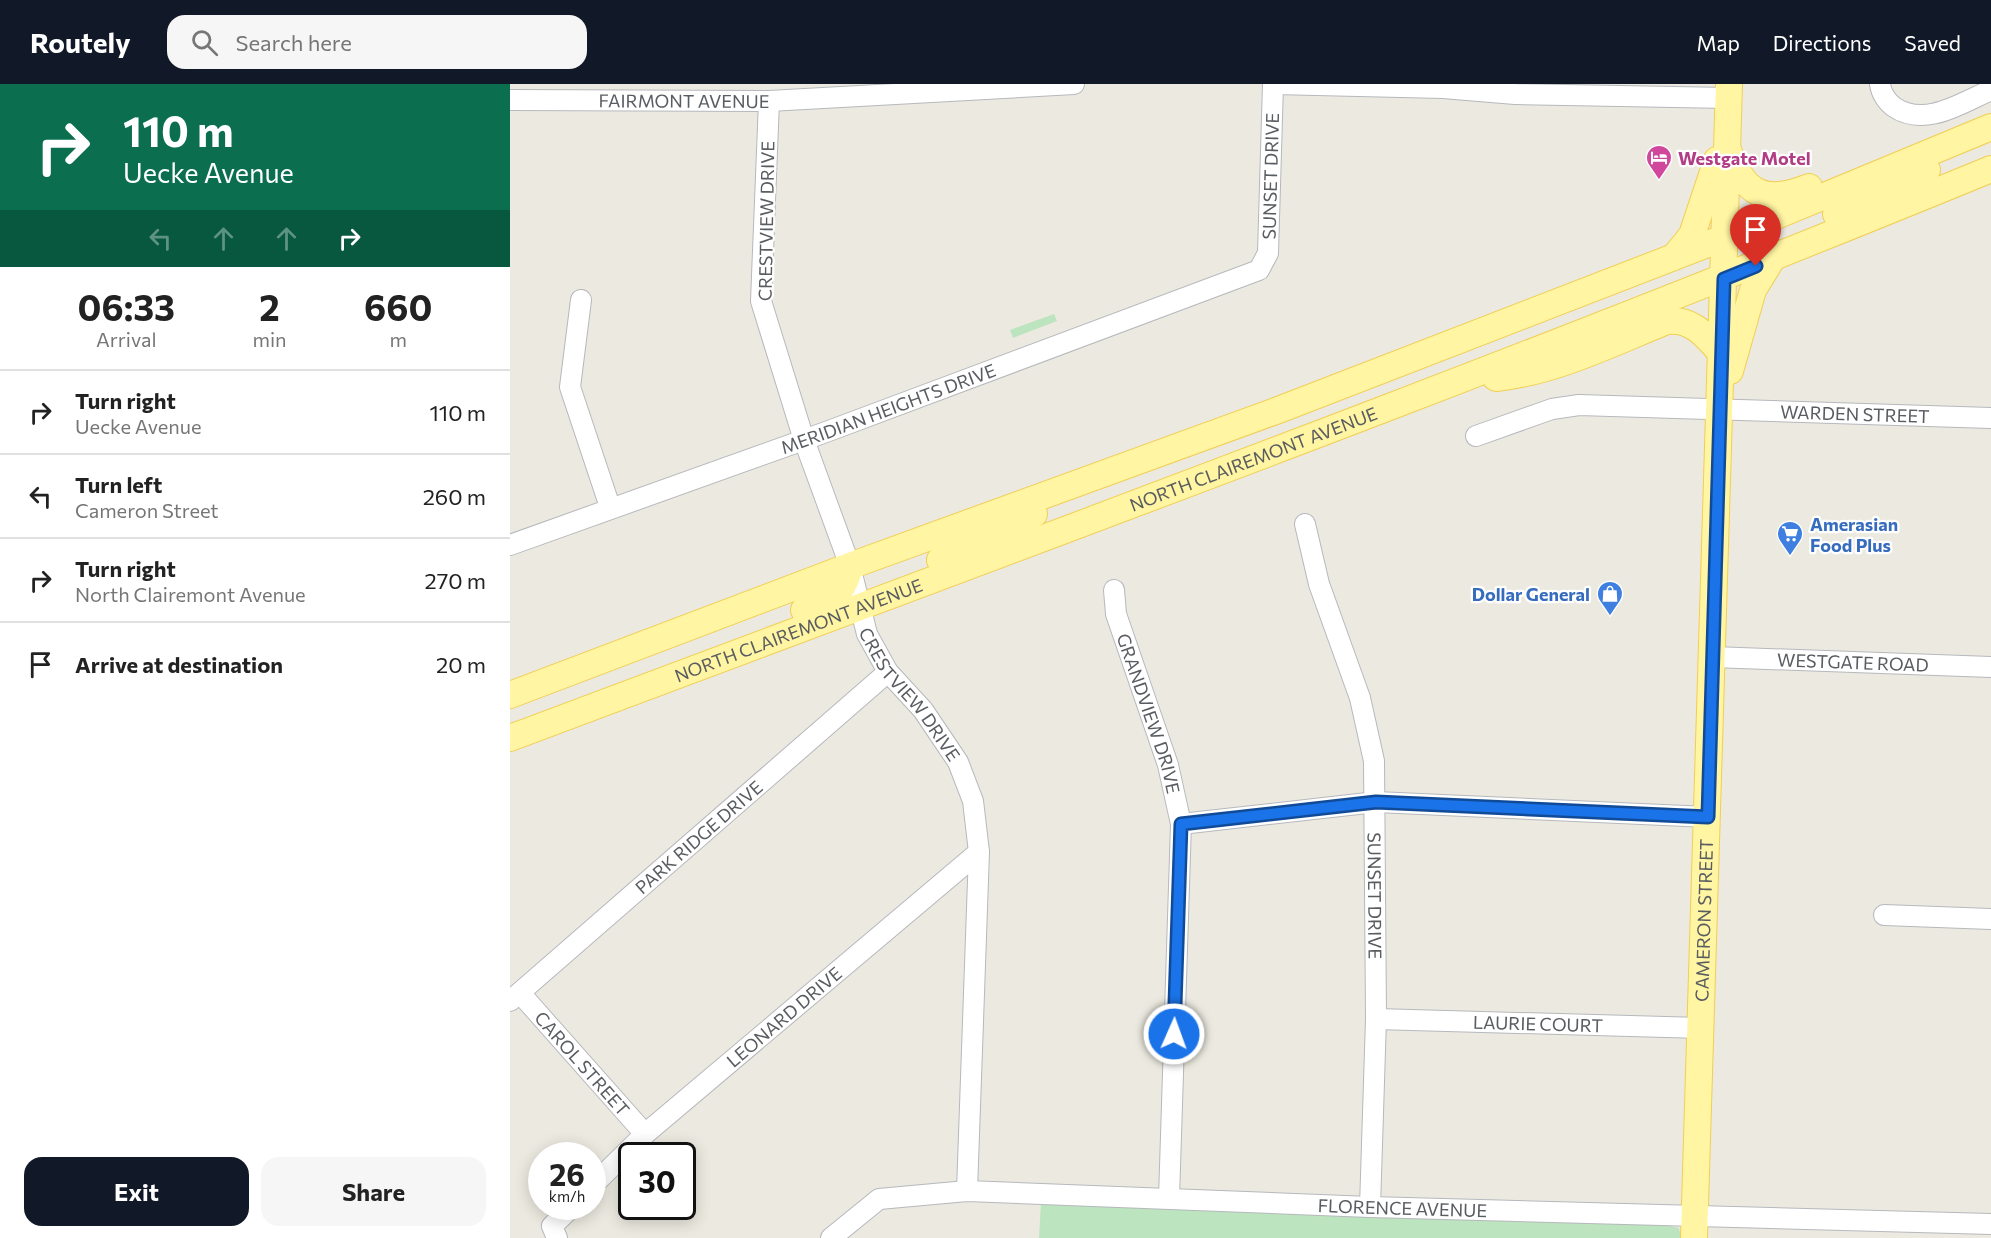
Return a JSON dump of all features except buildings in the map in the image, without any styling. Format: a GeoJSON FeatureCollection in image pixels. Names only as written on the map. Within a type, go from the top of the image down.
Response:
{"type":"FeatureCollection","features":[{"type":"Feature","properties":{"kind":"main road"},"geometry":{"type":"LineString","coordinates":[[1728,112],[1733,165],[1746,185],[1757,193],[1776,197],[1792,194],[1843,172],[1930,152]]}},
{"type":"Feature","properties":{"kind":"main road"},"geometry":{"type":"LineString","coordinates":[[1674,258],[1694,231],[1728,112]]}},
{"type":"Feature","properties":{"kind":"main road","name":"CAMERON STREET"},"geometry":{"type":"LineString","coordinates":[[1695,1227],[1728,112]]}},
{"type":"Feature","properties":{"kind":"main road","name":"NORTH CLAIREMONT AVENUE"},"geometry":{"type":"LineString","coordinates":[[510,695],[850,566],[1096,478],[1674,258],[1991,127]]}},
{"type":"Feature","properties":{"kind":"main road"},"geometry":{"type":"LineString","coordinates":[[1724,279],[1732,265],[1753,250],[1991,144]]}},
{"type":"Feature","properties":{"kind":"main road","name":"NORTH CLAIREMONT AVENUE"},"geometry":{"type":"LineString","coordinates":[[510,738],[1457,382],[1724,279],[1991,169]]}},
{"type":"Feature","properties":{"kind":"main road"},"geometry":{"type":"LineString","coordinates":[[1480,373],[1536,338],[1619,302],[1704,270],[1718,253],[1723,238]]}},
{"type":"Feature","properties":{"kind":"main road"},"geometry":{"type":"LineString","coordinates":[[1719,409],[1753,290],[1772,259]]}},
{"type":"Feature","properties":{"kind":"main road"},"geometry":{"type":"LineString","coordinates":[[1457,382],[1522,375],[1556,365],[1667,321],[1678,320],[1701,331],[1721,353]]}},
{"type":"Feature","properties":{"kind":"main road"},"geometry":{"type":"LineString","coordinates":[[859,607],[863,598],[876,586],[989,538],[1096,478]]}},
{"type":"Feature","properties":{"kind":"main road"},"geometry":{"type":"LineString","coordinates":[[652,685],[720,644],[754,628],[832,600],[844,585],[850,566]]}},
{"type":"Feature","properties":{"kind":"street","name":"FAIRMONT AVENUE"},"geometry":{"type":"LineString","coordinates":[[510,100],[769,101],[965,86],[1074,84]]}},
{"type":"Feature","properties":{"kind":"street"},"geometry":{"type":"LineString","coordinates":[[1273,84],[1443,88],[1728,112]]}},
{"type":"Feature","properties":{"kind":"street","name":"SUNSET DRIVE"},"geometry":{"type":"LineString","coordinates":[[1263,266],[1268,253],[1273,84]]}},
{"type":"Feature","properties":{"kind":"street"},"geometry":{"type":"LineString","coordinates":[[1880,84],[1889,104],[1909,114],[1922,116],[1934,114],[1991,90]]}},
{"type":"Feature","properties":{"kind":"street","name":"CRESTVIEW DRIVE"},"geometry":{"type":"LineString","coordinates":[[769,101],[761,301],[804,440],[850,566],[867,634],[888,672],[923,710],[958,762],[973,801],[979,852],[967,1191]]}},
{"type":"Feature","properties":{"kind":"street","name":"MERIDIAN HEIGHTS DRIVE"},"geometry":{"type":"LineString","coordinates":[[510,545],[610,507],[804,440],[1249,276],[1263,266]]}},
{"type":"Feature","properties":{"kind":"street"},"geometry":{"type":"LineString","coordinates":[[581,300],[570,387],[610,507]]}},
{"type":"Feature","properties":{"kind":"street","name":"WARDEN STREET"},"geometry":{"type":"LineString","coordinates":[[1476,436],[1552,409],[1579,405],[1991,418]]}},
{"type":"Feature","properties":{"kind":"street","name":"SUNSET DRIVE"},"geometry":{"type":"LineString","coordinates":[[1305,524],[1319,584],[1360,698],[1374,761],[1376,1019],[1370,1207]]}},
{"type":"Feature","properties":{"kind":"street","name":"GRANDVIEW DRIVE"},"geometry":{"type":"LineString","coordinates":[[1114,590],[1116,614],[1168,765],[1181,824],[1169,1198]]}},
{"type":"Feature","properties":{"kind":"street","name":"WESTGATE ROAD"},"geometry":{"type":"LineString","coordinates":[[1713,657],[1991,667]]}},
{"type":"Feature","properties":{"kind":"street","name":"PARK RIDGE DRIVE"},"geometry":{"type":"LineString","coordinates":[[515,997],[888,672]]}},
{"type":"Feature","properties":{"kind":"street"},"geometry":{"type":"LineString","coordinates":[[1181,824],[1376,802],[1708,817]]}},
{"type":"Feature","properties":{"kind":"street","name":"LEONARD DRIVE"},"geometry":{"type":"LineString","coordinates":[[606,1172],[645,1134],[979,852]]}},
{"type":"Feature","properties":{"kind":"street"},"geometry":{"type":"LineString","coordinates":[[1884,915],[1991,919]]}},
{"type":"Feature","properties":{"kind":"street","name":"CAROL STREET"},"geometry":{"type":"LineString","coordinates":[[515,997],[645,1134]]}},
{"type":"Feature","properties":{"kind":"street","name":"LAURIE COURT"},"geometry":{"type":"LineString","coordinates":[[1376,1019],[1701,1028]]}},
{"type":"Feature","properties":{"kind":"street","name":"FLORENCE AVENUE"},"geometry":{"type":"LineString","coordinates":[[831,1238],[879,1198],[967,1191],[1370,1207],[1695,1227],[1895,1229],[1991,1224]]}},
{"type":"Feature","properties":{"kind":"street"},"geometry":{"type":"LineString","coordinates":[[557,1238],[552,1226],[558,1220]]}},
{"type":"Feature","properties":{"kind":"green space"},"geometry":{"type":"Polygon","coordinates":[[[1054,314],[1057,321],[1013,338],[1010,330],[1054,314]]]}},
{"type":"Feature","properties":{"kind":"green space"},"geometry":{"type":"Polygon","coordinates":[[[1041,1202],[1662,1224],[1679,1228],[1681,1238],[1039,1238],[1041,1202]]]}},
{"type":"Feature","properties":{"kind":"place","name":"Westgate Motel"},"geometry":{"type":"Point","coordinates":[1659,181]}},
{"type":"Feature","properties":{"kind":"place","name":"Amerasian Food Plus"},"geometry":{"type":"Point","coordinates":[1790,557]}},
{"type":"Feature","properties":{"kind":"place","name":"Dollar General"},"geometry":{"type":"Point","coordinates":[1610,617]}},
{"type":"Feature","properties":{"kind":"route"},"geometry":{"type":"LineString","coordinates":[[1174,1034],[1181,824],[1376,802],[1708,817],[1724,279],[1756,266]]}}]}
